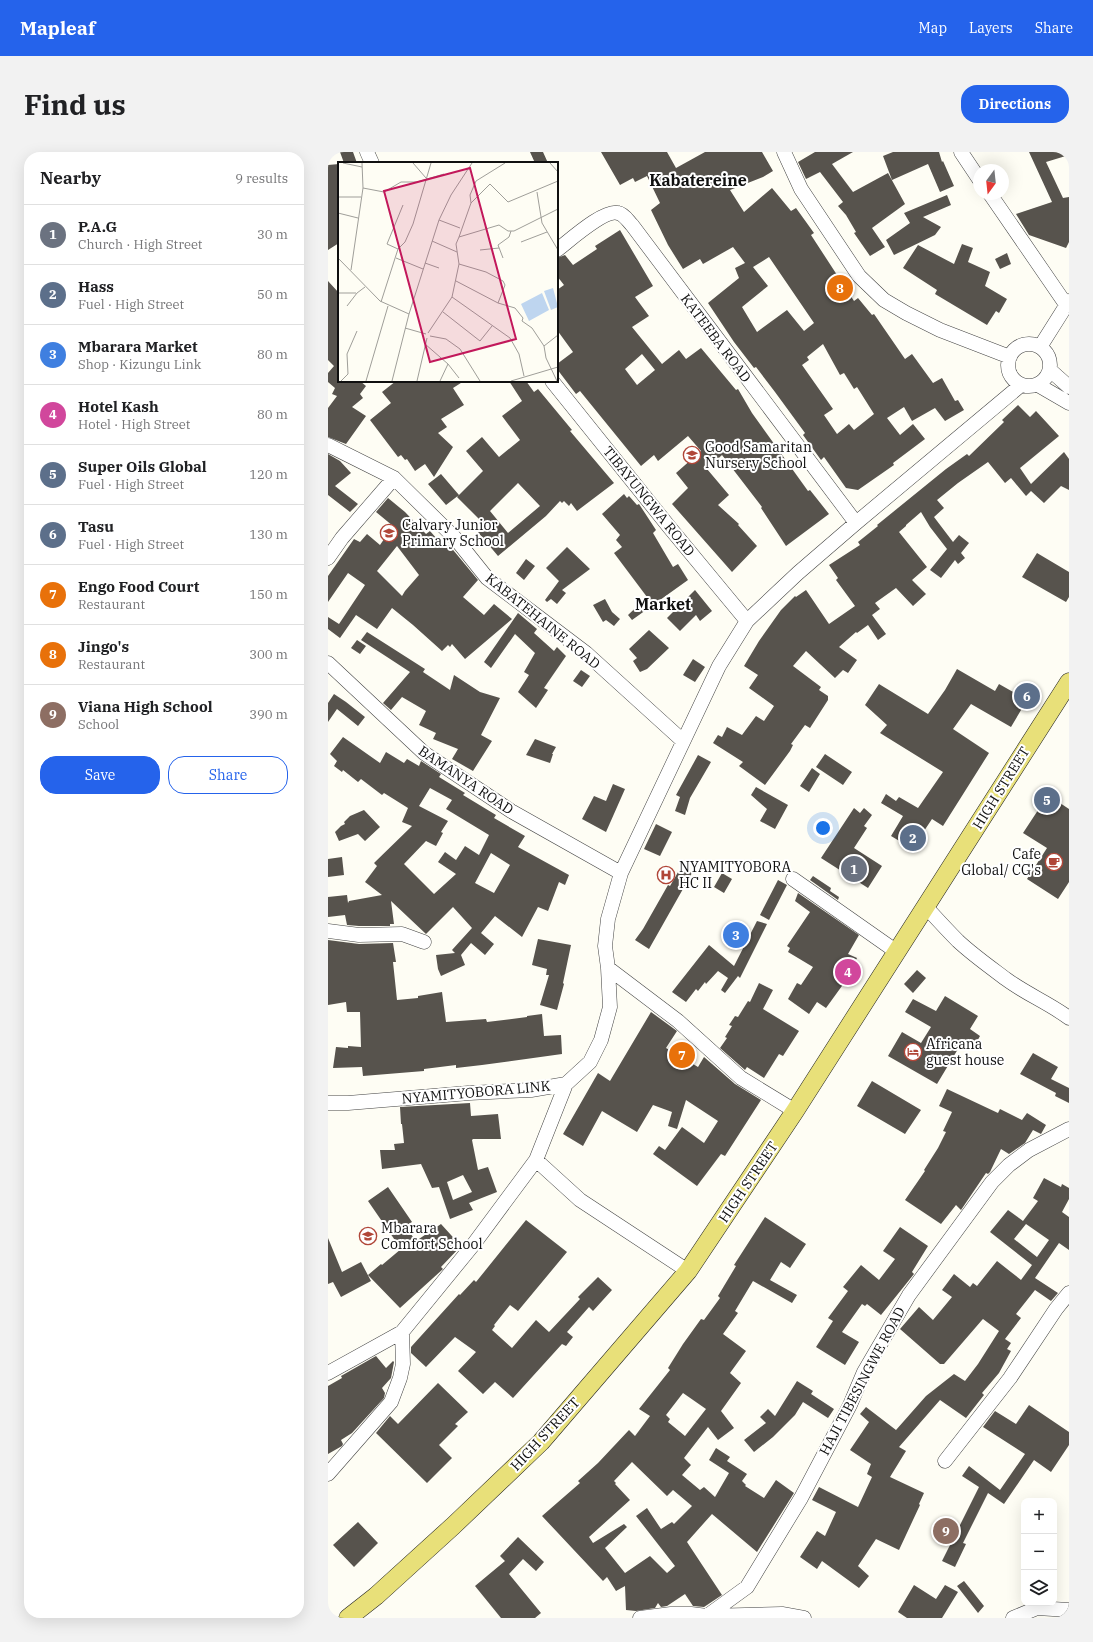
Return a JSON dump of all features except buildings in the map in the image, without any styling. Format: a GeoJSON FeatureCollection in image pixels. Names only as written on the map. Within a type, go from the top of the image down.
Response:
{"type":"FeatureCollection","features":[{"type":"Feature","properties":{"kind":"main road","name":"HIGH STREET"},"geometry":{"type":"LineString","coordinates":[[348,1618],[376,1596],[453,1526],[541,1442],[688,1271],[795,1112],[1069,682]]}},
{"type":"Feature","properties":{"kind":"street"},"geometry":{"type":"LineString","coordinates":[[367,152],[372,162]]}},
{"type":"Feature","properties":{"kind":"street"},"geometry":{"type":"LineString","coordinates":[[784,152],[801,189],[859,276],[884,300],[940,330],[1010,357]]}},
{"type":"Feature","properties":{"kind":"street"},"geometry":{"type":"LineString","coordinates":[[961,152],[973,170]]}},
{"type":"Feature","properties":{"kind":"street"},"geometry":{"type":"LineString","coordinates":[[994,200],[1068,303],[1040,347]]}},
{"type":"Feature","properties":{"kind":"street","name":"KATEEBA ROAD"},"geometry":{"type":"LineString","coordinates":[[558,249],[594,222],[610,213],[616,212],[622,214],[632,225],[856,523]]}},
{"type":"Feature","properties":{"kind":"street"},"geometry":{"type":"LineString","coordinates":[[1035,345],[1040,347],[1048,355],[1050,360],[1050,370],[1046,379],[1038,385],[1021,385],[1014,380],[1010,373],[1008,365],[1010,357],[1018,348],[1023,346],[1035,345]]}},
{"type":"Feature","properties":{"kind":"street"},"geometry":{"type":"LineString","coordinates":[[1050,370],[1069,387]]}},
{"type":"Feature","properties":{"kind":"street","name":"TIBAYUNGWA ROAD"},"geometry":{"type":"LineString","coordinates":[[553,382],[747,621]]}},
{"type":"Feature","properties":{"kind":"street","name":"NYAMITYOBORA LINK"},"geometry":{"type":"LineString","coordinates":[[328,1103],[348,1103],[469,1093],[531,1090],[566,1084],[590,1062],[601,1040],[610,1007],[605,946],[608,918],[621,873],[719,666],[747,621],[798,573],[856,523],[1021,385]]}},
{"type":"Feature","properties":{"kind":"street"},"geometry":{"type":"LineString","coordinates":[[1038,385],[1069,403]]}},
{"type":"Feature","properties":{"kind":"street","name":"KABATEHAINE ROAD"},"geometry":{"type":"LineString","coordinates":[[328,445],[394,478],[455,538],[487,578],[586,653],[683,741]]}},
{"type":"Feature","properties":{"kind":"street"},"geometry":{"type":"LineString","coordinates":[[328,558],[342,538],[394,478]]}},
{"type":"Feature","properties":{"kind":"street","name":"BAMANYA ROAD"},"geometry":{"type":"LineString","coordinates":[[328,663],[424,753],[511,811],[621,873]]}},
{"type":"Feature","properties":{"kind":"street"},"geometry":{"type":"LineString","coordinates":[[793,879],[897,952]]}},
{"type":"Feature","properties":{"kind":"street"},"geometry":{"type":"LineString","coordinates":[[926,907],[958,941],[978,958],[1006,979],[1026,992],[1054,1006],[1069,1018]]}},
{"type":"Feature","properties":{"kind":"street"},"geometry":{"type":"LineString","coordinates":[[328,930],[359,935],[402,934],[424,942]]}},
{"type":"Feature","properties":{"kind":"street"},"geometry":{"type":"LineString","coordinates":[[608,968],[678,1020],[741,1078],[795,1112]]}},
{"type":"Feature","properties":{"kind":"street"},"geometry":{"type":"LineString","coordinates":[[328,1373],[402,1332],[473,1245],[536,1160],[566,1084]]}},
{"type":"Feature","properties":{"kind":"street","name":"HAJI TIBESINGWE ROAD"},"geometry":{"type":"LineString","coordinates":[[707,1617],[747,1587],[801,1498],[850,1404],[864,1372],[908,1295],[992,1182],[1009,1165],[1029,1150],[1069,1129]]}},
{"type":"Feature","properties":{"kind":"street"},"geometry":{"type":"LineString","coordinates":[[536,1160],[580,1200],[688,1271]]}},
{"type":"Feature","properties":{"kind":"street"},"geometry":{"type":"LineString","coordinates":[[945,1461],[1010,1378],[1056,1309],[1069,1293]]}},
{"type":"Feature","properties":{"kind":"street"},"geometry":{"type":"LineString","coordinates":[[328,1474],[391,1402],[400,1378],[403,1364],[402,1332]]}},
{"type":"Feature","properties":{"kind":"street"},"geometry":{"type":"LineString","coordinates":[[1013,1618],[1037,1608],[1069,1610]]}},
{"type":"Feature","properties":{"kind":"street"},"geometry":{"type":"LineString","coordinates":[[640,1618],[671,1614],[707,1617],[782,1614],[804,1618]]}},
{"type":"Feature","properties":{"kind":"place","name":"Jingo's"},"geometry":{"type":"Point","coordinates":[840,288]}},
{"type":"Feature","properties":{"kind":"place","name":"Good Samaritan Nursery School"},"geometry":{"type":"Point","coordinates":[692,455]}},
{"type":"Feature","properties":{"kind":"place","name":"Calvary Junior Primary School"},"geometry":{"type":"Point","coordinates":[389,533]}},
{"type":"Feature","properties":{"kind":"place","name":"Tasu"},"geometry":{"type":"Point","coordinates":[1027,696]}},
{"type":"Feature","properties":{"kind":"place","name":"Super Oils Global"},"geometry":{"type":"Point","coordinates":[1047,800]}},
{"type":"Feature","properties":{"kind":"place","name":"Hass"},"geometry":{"type":"Point","coordinates":[913,838]}},
{"type":"Feature","properties":{"kind":"place","name":"Cafe Global/ CG's"},"geometry":{"type":"Point","coordinates":[1054,862]}},
{"type":"Feature","properties":{"kind":"place","name":"P.A.G"},"geometry":{"type":"Point","coordinates":[854,869]}},
{"type":"Feature","properties":{"kind":"place","name":"NYAMITYOBORA HC II"},"geometry":{"type":"Point","coordinates":[666,875]}},
{"type":"Feature","properties":{"kind":"place","name":"Mbarara Market"},"geometry":{"type":"Point","coordinates":[736,935]}},
{"type":"Feature","properties":{"kind":"place","name":"Hotel Kash"},"geometry":{"type":"Point","coordinates":[848,972]}},
{"type":"Feature","properties":{"kind":"place","name":"Africana guest house"},"geometry":{"type":"Point","coordinates":[913,1052]}},
{"type":"Feature","properties":{"kind":"place","name":"Engo Food Court"},"geometry":{"type":"Point","coordinates":[682,1055]}},
{"type":"Feature","properties":{"kind":"place","name":"Mbarara Comfort School"},"geometry":{"type":"Point","coordinates":[368,1236]}},
{"type":"Feature","properties":{"kind":"place","name":"Viana High School"},"geometry":{"type":"Point","coordinates":[946,1531]}},
{"type":"Feature","properties":{"kind":"district","name":"Kabatereine"},"geometry":{"type":"Point","coordinates":[698,180]}},
{"type":"Feature","properties":{"kind":"district","name":"Market"},"geometry":{"type":"Point","coordinates":[663,604]}}]}
